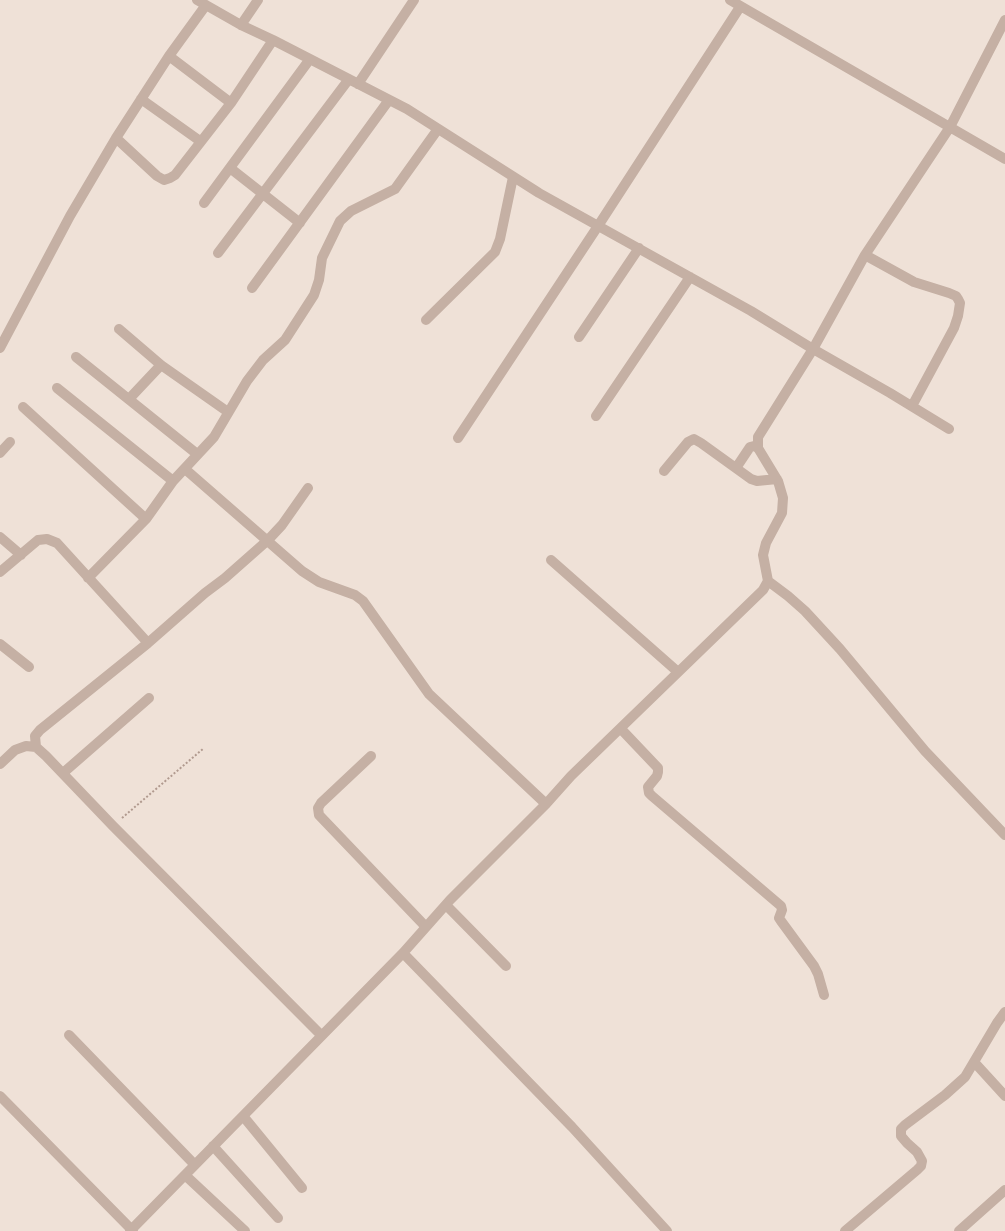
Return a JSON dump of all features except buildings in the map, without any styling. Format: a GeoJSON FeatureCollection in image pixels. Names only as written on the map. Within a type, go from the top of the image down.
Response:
{"type":"FeatureCollection","features":[{"type":"Feature","properties":{"kind":"street"},"geometry":{"type":"LineString","coordinates":[[241,25],[258,0]]}},
{"type":"Feature","properties":{"kind":"street"},"geometry":{"type":"LineString","coordinates":[[358,84],[414,0]]}},
{"type":"Feature","properties":{"kind":"street"},"geometry":{"type":"LineString","coordinates":[[730,0],[1005,159]]}},
{"type":"Feature","properties":{"kind":"street"},"geometry":{"type":"LineString","coordinates":[[0,348],[70,216],[116,138],[169,56],[201,2],[241,25],[407,109],[539,193],[751,311],[949,429]]}},
{"type":"Feature","properties":{"kind":"street"},"geometry":{"type":"LineString","coordinates":[[458,438],[740,7]]}},
{"type":"Feature","properties":{"kind":"street"},"geometry":{"type":"LineString","coordinates":[[0,1096],[132,1230],[321,1035],[403,953],[446,905],[572,776],[763,590],[768,581],[763,555],[766,543],[782,513],[783,498],[777,479],[758,448],[758,437],[813,349],[865,255],[950,127],[1005,20]]}},
{"type":"Feature","properties":{"kind":"street"},"geometry":{"type":"LineString","coordinates":[[116,138],[157,176],[164,180],[175,175],[230,103],[273,40]]}},
{"type":"Feature","properties":{"kind":"street"},"geometry":{"type":"LineString","coordinates":[[169,56],[230,103]]}},
{"type":"Feature","properties":{"kind":"street"},"geometry":{"type":"LineString","coordinates":[[204,203],[310,59]]}},
{"type":"Feature","properties":{"kind":"street"},"geometry":{"type":"LineString","coordinates":[[218,253],[349,79]]}},
{"type":"Feature","properties":{"kind":"street"},"geometry":{"type":"LineString","coordinates":[[141,99],[200,141]]}},
{"type":"Feature","properties":{"kind":"street"},"geometry":{"type":"LineString","coordinates":[[252,288],[389,100]]}},
{"type":"Feature","properties":{"kind":"street"},"geometry":{"type":"LineString","coordinates":[[88,578],[146,519],[173,481],[214,437],[255,370],[263,360],[285,340],[314,295],[319,280],[322,258],[340,221],[351,211],[395,189],[438,129]]}},
{"type":"Feature","properties":{"kind":"street"},"geometry":{"type":"LineString","coordinates":[[230,168],[264,193],[300,223]]}},
{"type":"Feature","properties":{"kind":"street"},"geometry":{"type":"LineString","coordinates":[[426,320],[495,252],[500,239],[513,177]]}},
{"type":"Feature","properties":{"kind":"street"},"geometry":{"type":"LineString","coordinates":[[579,337],[639,248]]}},
{"type":"Feature","properties":{"kind":"street"},"geometry":{"type":"LineString","coordinates":[[865,255],[914,282],[956,296],[960,303],[954,328],[912,406]]}},
{"type":"Feature","properties":{"kind":"street"},"geometry":{"type":"LineString","coordinates":[[596,416],[690,277]]}},
{"type":"Feature","properties":{"kind":"street"},"geometry":{"type":"LineString","coordinates":[[119,329],[161,365],[228,412]]}},
{"type":"Feature","properties":{"kind":"street"},"geometry":{"type":"LineString","coordinates":[[76,357],[197,454]]}},
{"type":"Feature","properties":{"kind":"street"},"geometry":{"type":"LineString","coordinates":[[129,399],[161,365]]}},
{"type":"Feature","properties":{"kind":"street"},"geometry":{"type":"LineString","coordinates":[[57,388],[173,481]]}},
{"type":"Feature","properties":{"kind":"street"},"geometry":{"type":"LineString","coordinates":[[22,407],[146,519]]}},
{"type":"Feature","properties":{"kind":"street"},"geometry":{"type":"LineString","coordinates":[[664,471],[688,442],[694,439],[757,481],[777,479]]}},
{"type":"Feature","properties":{"kind":"street"},"geometry":{"type":"LineString","coordinates":[[0,453],[10,442]]}},
{"type":"Feature","properties":{"kind":"street"},"geometry":{"type":"LineString","coordinates":[[736,468],[750,447],[754,446],[758,448]]}},
{"type":"Feature","properties":{"kind":"street"},"geometry":{"type":"LineString","coordinates":[[185,469],[302,571],[318,582],[355,595],[363,601],[429,694],[546,804]]}},
{"type":"Feature","properties":{"kind":"street"},"geometry":{"type":"LineString","coordinates":[[36,747],[35,736],[40,730],[148,643],[268,540],[282,525],[308,488]]}},
{"type":"Feature","properties":{"kind":"street"},"geometry":{"type":"LineString","coordinates":[[0,537],[21,555]]}},
{"type":"Feature","properties":{"kind":"street"},"geometry":{"type":"LineString","coordinates":[[0,572],[38,540],[47,539],[57,543],[148,643]]}},
{"type":"Feature","properties":{"kind":"street"},"geometry":{"type":"LineString","coordinates":[[551,560],[678,672]]}},
{"type":"Feature","properties":{"kind":"street"},"geometry":{"type":"LineString","coordinates":[[768,581],[805,611],[840,649],[925,751],[1005,836]]}},
{"type":"Feature","properties":{"kind":"street"},"geometry":{"type":"LineString","coordinates":[[0,644],[29,667]]}},
{"type":"Feature","properties":{"kind":"street"},"geometry":{"type":"LineString","coordinates":[[63,773],[149,698]]}},
{"type":"Feature","properties":{"kind":"street"},"geometry":{"type":"LineString","coordinates":[[621,729],[658,768],[657,776],[648,787],[649,793],[781,906],[781,921],[814,966],[824,995]]}},
{"type":"Feature","properties":{"kind":"street"},"geometry":{"type":"LineString","coordinates":[[0,764],[15,750],[26,746],[36,747],[321,1035]]}},
{"type":"Feature","properties":{"kind":"street"},"geometry":{"type":"LineString","coordinates":[[371,756],[321,803],[318,808],[319,815],[426,927]]}},
{"type":"Feature","properties":{"kind":"street"},"geometry":{"type":"LineString","coordinates":[[446,905],[506,966]]}},
{"type":"Feature","properties":{"kind":"street"},"geometry":{"type":"LineString","coordinates":[[403,953],[572,1127],[667,1231]]}},
{"type":"Feature","properties":{"kind":"street"},"geometry":{"type":"LineString","coordinates":[[846,1231],[921,1166],[922,1161],[917,1152],[901,1136],[901,1129],[904,1125],[954,1088],[965,1077],[1005,1012]]}},
{"type":"Feature","properties":{"kind":"street"},"geometry":{"type":"LineString","coordinates":[[69,1035],[195,1165]]}},
{"type":"Feature","properties":{"kind":"street"},"geometry":{"type":"LineString","coordinates":[[975,1062],[1005,1096]]}},
{"type":"Feature","properties":{"kind":"street"},"geometry":{"type":"LineString","coordinates":[[243,1116],[302,1188]]}},
{"type":"Feature","properties":{"kind":"street"},"geometry":{"type":"LineString","coordinates":[[214,1146],[278,1218]]}},
{"type":"Feature","properties":{"kind":"street"},"geometry":{"type":"LineString","coordinates":[[185,1175],[245,1231]]}},
{"type":"Feature","properties":{"kind":"street"},"geometry":{"type":"LineString","coordinates":[[959,1231],[1005,1190]]}},
{"type":"Feature","properties":{"kind":"path"},"geometry":{"type":"LineString","coordinates":[[113,826],[204,748]]}}]}
